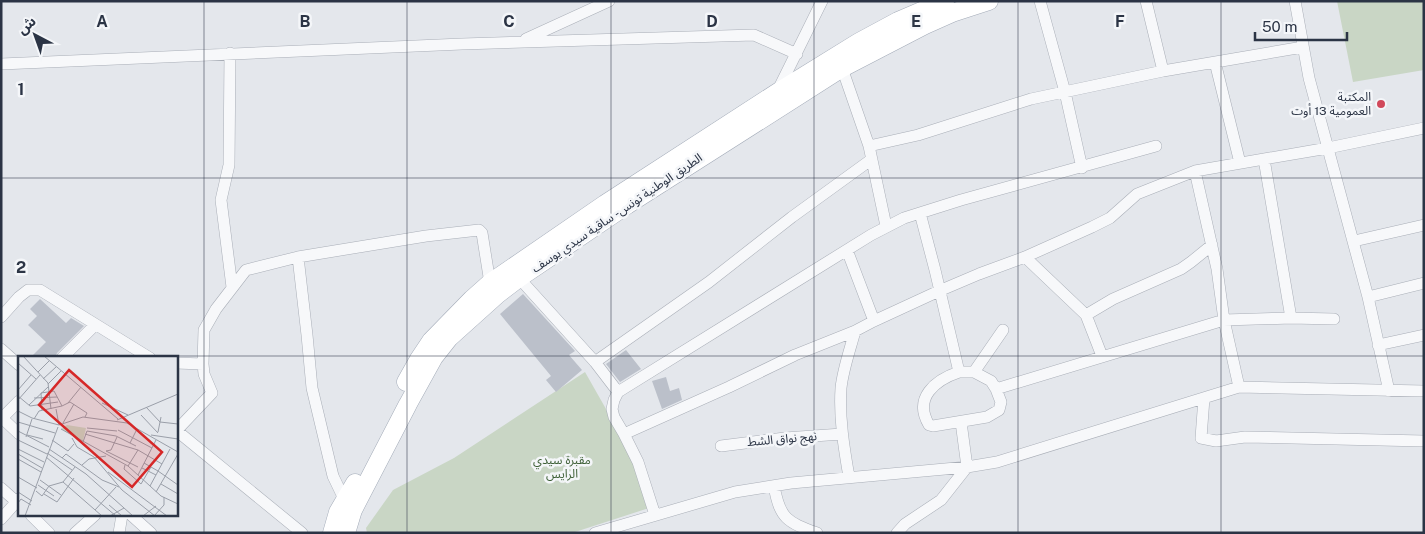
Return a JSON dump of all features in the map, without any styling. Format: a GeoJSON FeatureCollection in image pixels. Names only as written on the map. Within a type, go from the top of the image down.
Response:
{"type":"FeatureCollection","features":[{"type":"Feature","properties":{"kind":"main road","name":"الطريق الوطنية تونس - ساقية سيدي يوسف"},"geometry":{"type":"LineString","coordinates":[[332,533],[338,512],[367,462],[408,380],[427,347],[443,328],[490,283],[605,204],[778,92],[898,21],[945,1]]}},
{"type":"Feature","properties":{"kind":"main road","name":"الطريق الوطنية تونس - ساقية سيدي يوسف"},"geometry":{"type":"LineString","coordinates":[[346,533],[353,510],[434,357],[449,338],[477,312],[519,278],[627,205],[842,68],[925,25],[989,1]]}},
{"type":"Feature","properties":{"kind":"street"},"geometry":{"type":"LineString","coordinates":[[522,42],[609,1]]}},
{"type":"Feature","properties":{"kind":"street"},"geometry":{"type":"LineString","coordinates":[[778,92],[822,1]]}},
{"type":"Feature","properties":{"kind":"street"},"geometry":{"type":"LineString","coordinates":[[1040,1],[1065,92],[1082,168]]}},
{"type":"Feature","properties":{"kind":"street"},"geometry":{"type":"LineString","coordinates":[[1146,1],[1164,71]]}},
{"type":"Feature","properties":{"kind":"street"},"geometry":{"type":"LineString","coordinates":[[1295,1],[1309,78],[1354,241],[1389,391]]}},
{"type":"Feature","properties":{"kind":"street"},"geometry":{"type":"LineString","coordinates":[[1,64],[230,53],[754,35],[797,54]]}},
{"type":"Feature","properties":{"kind":"street"},"geometry":{"type":"LineString","coordinates":[[869,146],[918,135],[1031,99],[1164,71],[1303,47]]}},
{"type":"Feature","properties":{"kind":"street"},"geometry":{"type":"LineString","coordinates":[[230,53],[229,165],[221,200],[232,288]]}},
{"type":"Feature","properties":{"kind":"street"},"geometry":{"type":"LineString","coordinates":[[1215,62],[1240,163]]}},
{"type":"Feature","properties":{"kind":"street"},"geometry":{"type":"LineString","coordinates":[[842,68],[869,146],[886,226]]}},
{"type":"Feature","properties":{"kind":"street"},"geometry":{"type":"LineString","coordinates":[[624,434],[795,355],[855,331],[939,291],[1025,257],[1110,218],[1137,194],[1195,171],[1328,148],[1424,128]]}},
{"type":"Feature","properties":{"kind":"street"},"geometry":{"type":"LineString","coordinates":[[655,514],[638,462],[614,417],[612,409],[618,392],[886,226],[904,218],[961,200],[1156,146]]}},
{"type":"Feature","properties":{"kind":"street"},"geometry":{"type":"LineString","coordinates":[[595,362],[709,282],[792,217],[872,159]]}},
{"type":"Feature","properties":{"kind":"street"},"geometry":{"type":"LineString","coordinates":[[1264,159],[1292,318]]}},
{"type":"Feature","properties":{"kind":"street"},"geometry":{"type":"LineString","coordinates":[[1195,171],[1217,269],[1224,320],[1239,387]]}},
{"type":"Feature","properties":{"kind":"street"},"geometry":{"type":"LineString","coordinates":[[920,214],[959,372]]}},
{"type":"Feature","properties":{"kind":"street"},"geometry":{"type":"LineString","coordinates":[[1354,241],[1424,225]]}},
{"type":"Feature","properties":{"kind":"street"},"geometry":{"type":"LineString","coordinates":[[178,430],[212,393],[204,374],[204,330],[216,309],[246,270],[298,257],[426,236],[479,230],[482,233],[490,283]]}},
{"type":"Feature","properties":{"kind":"street"},"geometry":{"type":"LineString","coordinates":[[1086,315],[1113,299],[1181,269],[1212,245]]}},
{"type":"Feature","properties":{"kind":"street"},"geometry":{"type":"LineString","coordinates":[[847,250],[874,321]]}},
{"type":"Feature","properties":{"kind":"street"},"geometry":{"type":"LineString","coordinates":[[298,257],[312,388],[333,476],[345,501]]}},
{"type":"Feature","properties":{"kind":"street"},"geometry":{"type":"LineString","coordinates":[[1025,257],[1086,315],[1102,356]]}},
{"type":"Feature","properties":{"kind":"street"},"geometry":{"type":"LineString","coordinates":[[519,278],[595,362],[618,392]]}},
{"type":"Feature","properties":{"kind":"street"},"geometry":{"type":"LineString","coordinates":[[1368,297],[1424,283]]}},
{"type":"Feature","properties":{"kind":"street"},"geometry":{"type":"LineString","coordinates":[[1,317],[28,290],[40,290],[146,356]]}},
{"type":"Feature","properties":{"kind":"street"},"geometry":{"type":"LineString","coordinates":[[996,389],[1224,320],[1334,319]]}},
{"type":"Feature","properties":{"kind":"street"},"geometry":{"type":"LineString","coordinates":[[64,356],[96,325]]}},
{"type":"Feature","properties":{"kind":"street"},"geometry":{"type":"LineString","coordinates":[[974,372],[1002,330]]}},
{"type":"Feature","properties":{"kind":"street"},"geometry":{"type":"LineString","coordinates":[[848,477],[842,434],[842,388],[855,331]]}},
{"type":"Feature","properties":{"kind":"street"},"geometry":{"type":"LineString","coordinates":[[1378,345],[1424,335]]}},
{"type":"Feature","properties":{"kind":"street"},"geometry":{"type":"LineString","coordinates":[[1,349],[18,364]]}},
{"type":"Feature","properties":{"kind":"street"},"geometry":{"type":"LineString","coordinates":[[178,363],[203,364]]}},
{"type":"Feature","properties":{"kind":"street"},"geometry":{"type":"LineString","coordinates":[[959,372],[974,372],[991,381],[1001,402],[1000,410],[987,417],[933,426],[929,425],[924,416],[923,408],[924,398],[929,390],[939,381],[950,375],[959,372]]}},
{"type":"Feature","properties":{"kind":"street"},"geometry":{"type":"LineString","coordinates":[[596,533],[617,530],[655,514],[735,492],[848,477],[967,467],[1006,460],[1239,387],[1424,391]]}},
{"type":"Feature","properties":{"kind":"street"},"geometry":{"type":"LineString","coordinates":[[1204,398],[1201,438],[1216,441],[1246,437],[1424,441]]}},
{"type":"Feature","properties":{"kind":"street"},"geometry":{"type":"LineString","coordinates":[[18,402],[2,418],[18,433]]}},
{"type":"Feature","properties":{"kind":"street"},"geometry":{"type":"LineString","coordinates":[[897,533],[905,524],[941,500],[967,467],[961,422]]}},
{"type":"Feature","properties":{"kind":"street"},"geometry":{"type":"LineString","coordinates":[[178,432],[302,533]]}},
{"type":"Feature","properties":{"kind":"street","name":"نهج نواق الشط"},"geometry":{"type":"LineString","coordinates":[[721,446],[784,438],[842,434]]}},
{"type":"Feature","properties":{"kind":"street"},"geometry":{"type":"LineString","coordinates":[[774,486],[777,504],[787,519],[817,533]]}},
{"type":"Feature","properties":{"kind":"street"},"geometry":{"type":"LineString","coordinates":[[1,488],[18,502],[1,519]]}},
{"type":"Feature","properties":{"kind":"street"},"geometry":{"type":"LineString","coordinates":[[32,516],[50,533]]}},
{"type":"Feature","properties":{"kind":"street"},"geometry":{"type":"LineString","coordinates":[[76,533],[94,516]]}},
{"type":"Feature","properties":{"kind":"street"},"geometry":{"type":"LineString","coordinates":[[119,533],[122,516]]}},
{"type":"Feature","properties":{"kind":"street"},"geometry":{"type":"LineString","coordinates":[[132,516],[150,533]]}},
{"type":"Feature","properties":{"kind":"green space"},"geometry":{"type":"Polygon","coordinates":[[[1337,1],[1424,1],[1424,70],[1353,82],[1337,1]]]}},
{"type":"Feature","properties":{"kind":"green space","name":"مقبرة سيدي الرايس"},"geometry":{"type":"Polygon","coordinates":[[[585,372],[635,460],[649,508],[572,533],[367,533],[366,528],[393,490],[454,458],[585,372]]]}},
{"type":"Feature","properties":{"kind":"building"},"geometry":{"type":"Polygon","coordinates":[[[523,294],[575,351],[569,355],[582,370],[556,392],[546,380],[551,376],[500,314],[523,294]]]}},
{"type":"Feature","properties":{"kind":"building"},"geometry":{"type":"Polygon","coordinates":[[[40,299],[66,323],[71,318],[84,326],[56,356],[32,356],[46,342],[28,325],[37,316],[30,309],[40,299]]]}},
{"type":"Feature","properties":{"kind":"building"},"geometry":{"type":"Polygon","coordinates":[[[626,350],[641,369],[620,382],[606,364],[626,350]]]}},
{"type":"Feature","properties":{"kind":"building"},"geometry":{"type":"Polygon","coordinates":[[[666,377],[670,391],[679,388],[682,400],[662,409],[652,381],[666,377]]]}},
{"type":"Feature","properties":{"kind":"place","name":"المكتبة العمومية 13 أوت"},"geometry":{"type":"Point","coordinates":[1381,104]}}]}
